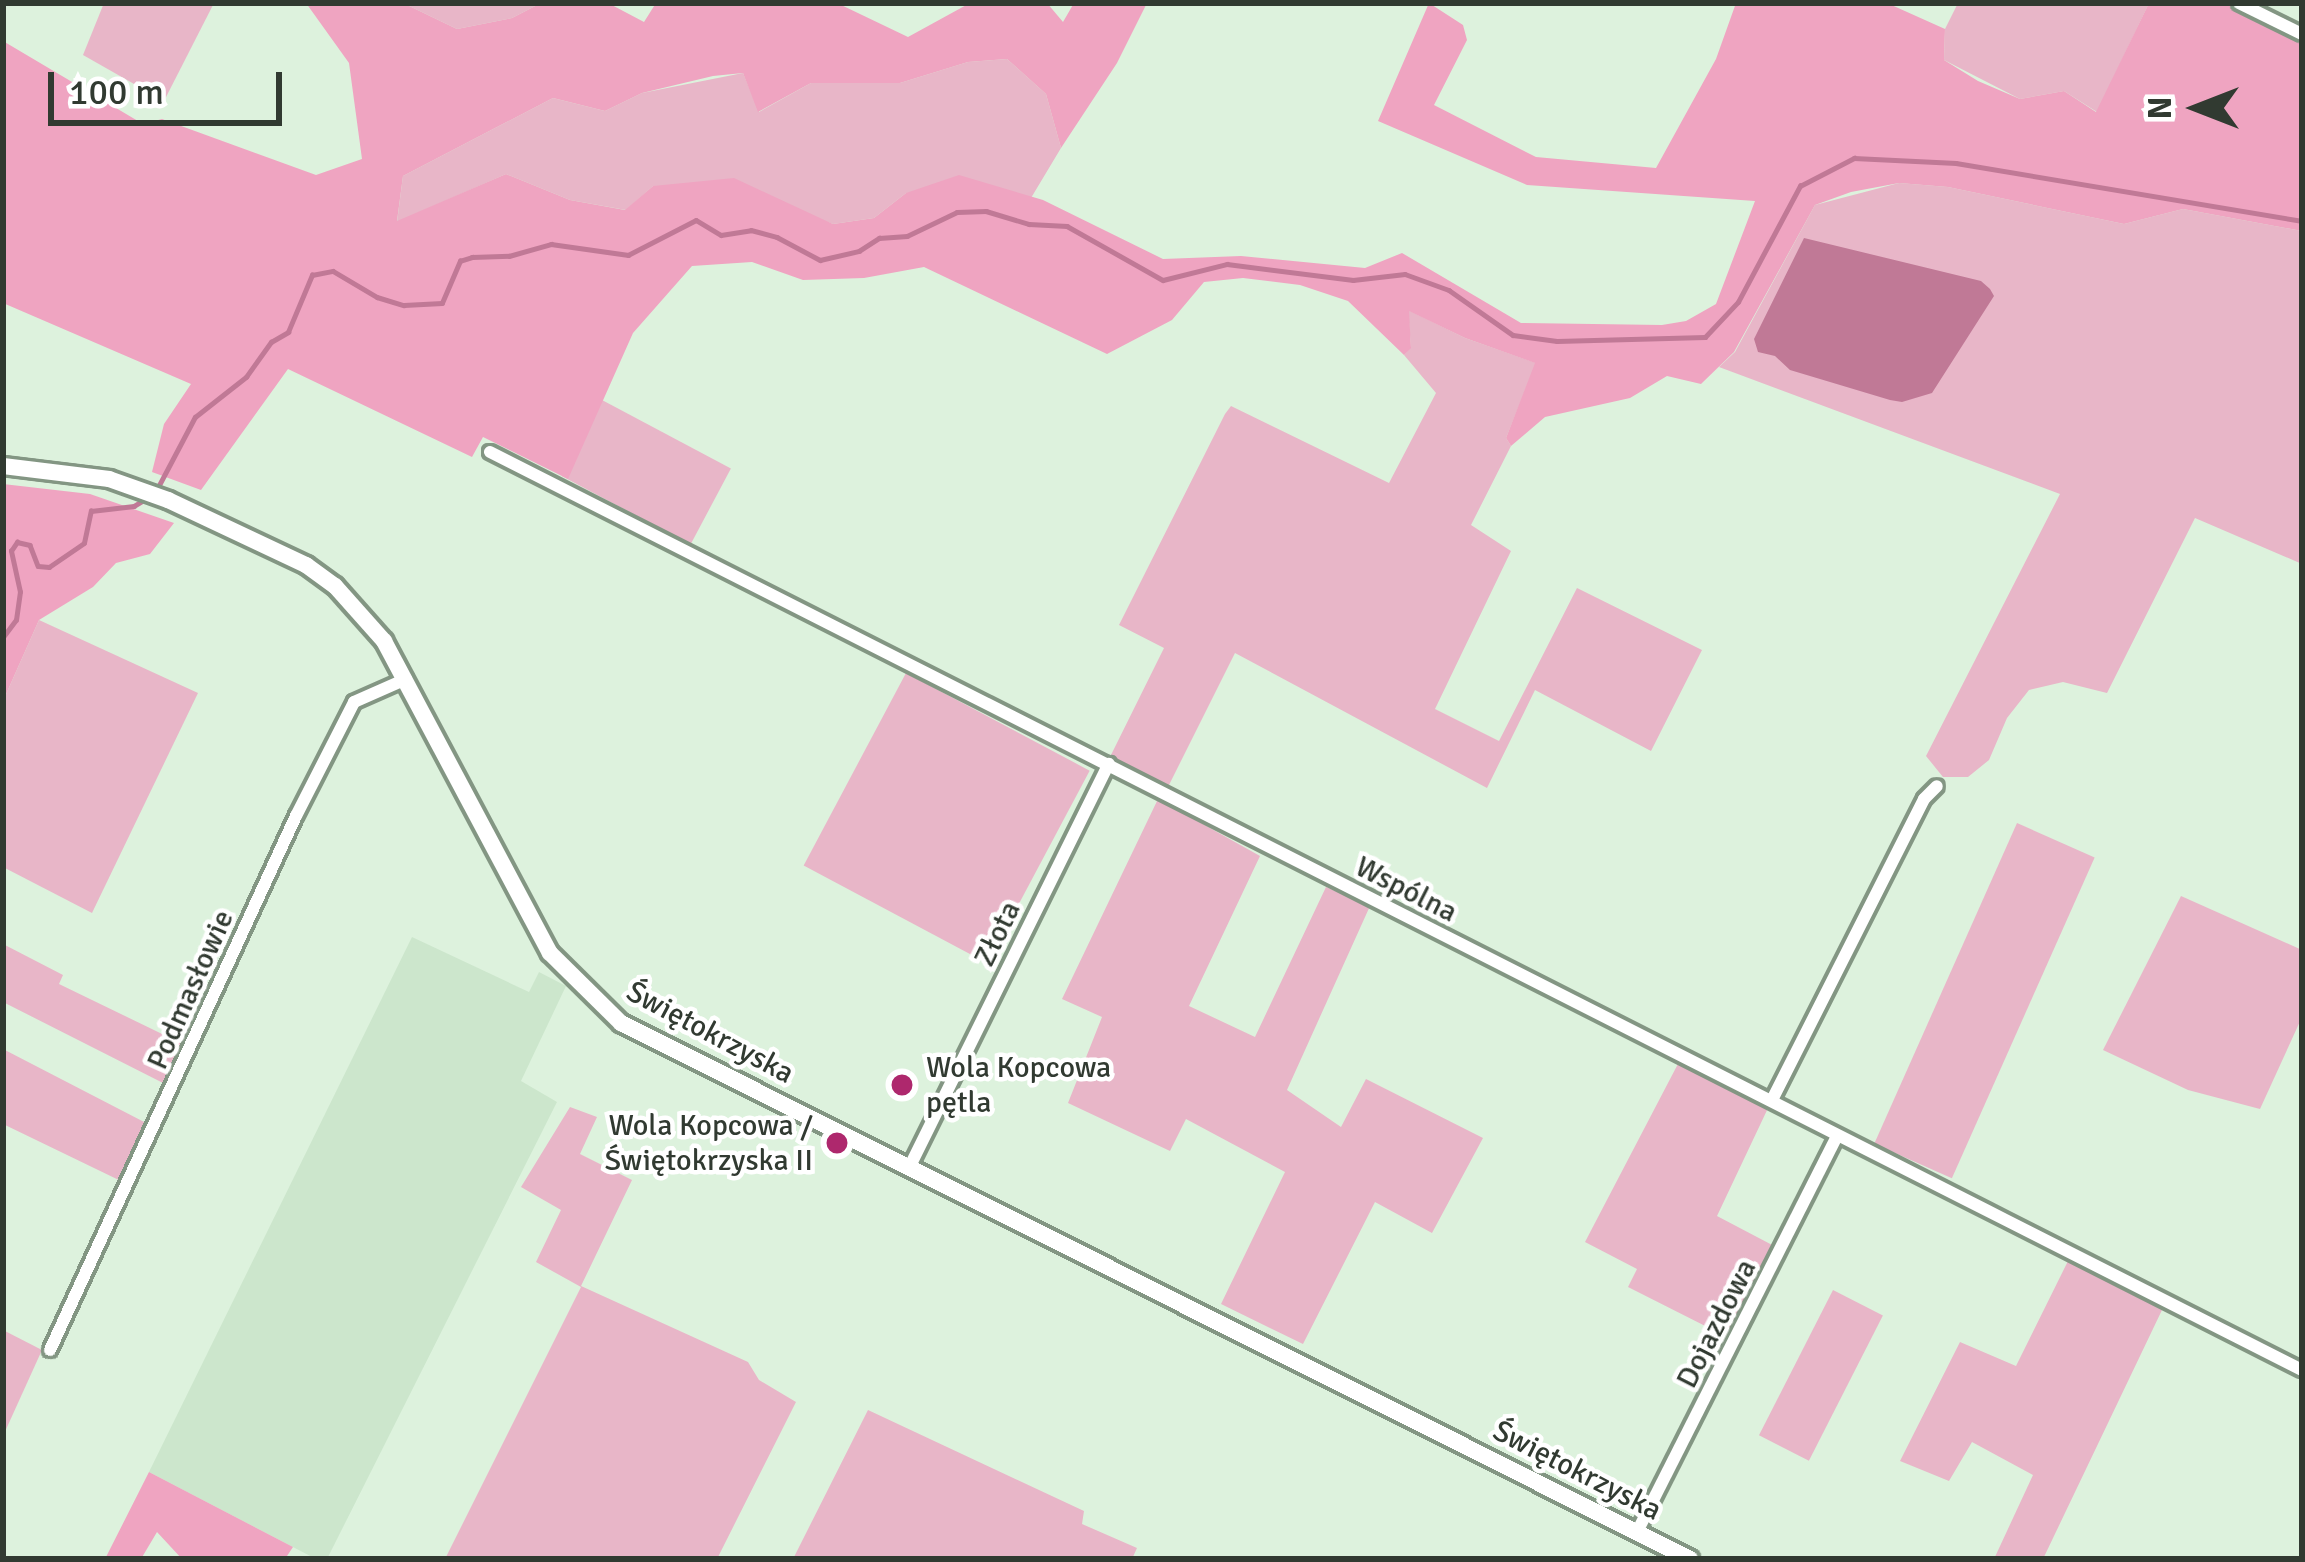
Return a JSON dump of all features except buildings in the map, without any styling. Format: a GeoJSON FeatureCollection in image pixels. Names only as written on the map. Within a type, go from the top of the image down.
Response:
{"type":"FeatureCollection","features":[{"type":"Feature","properties":{"kind":"street"},"geometry":{"type":"LineString","coordinates":[[2239,3],[2302,34]]}},
{"type":"Feature","properties":{"kind":"street","name":"Wspólna"},"geometry":{"type":"LineString","coordinates":[[490,452],[2302,1370]]}},
{"type":"Feature","properties":{"kind":"street","name":"Świętokrzyska"},"geometry":{"type":"LineString","coordinates":[[3,466],[109,479],[237,529],[321,575],[362,613],[406,679],[550,953],[571,979],[621,1023],[1690,1559]]}},
{"type":"Feature","properties":{"kind":"street","name":"Podmasłowie"},"geometry":{"type":"LineString","coordinates":[[50,1350],[296,816],[355,702],[406,679]]}},
{"type":"Feature","properties":{"kind":"street","name":"Złota"},"geometry":{"type":"LineString","coordinates":[[909,1168],[1109,764]]}},
{"type":"Feature","properties":{"kind":"street"},"geometry":{"type":"LineString","coordinates":[[1772,1100],[1924,799],[1936,786]]}},
{"type":"Feature","properties":{"kind":"street","name":"Dojazdowa"},"geometry":{"type":"LineString","coordinates":[[1637,1532],[1837,1136]]}},
{"type":"Feature","properties":{"kind":"shaded area"},"geometry":{"type":"Polygon","coordinates":[[[104,3],[214,3],[164,101],[83,55],[104,3]]]}},
{"type":"Feature","properties":{"kind":"shaded area"},"geometry":{"type":"Polygon","coordinates":[[[306,3],[403,3],[457,29],[512,18],[541,3],[608,3],[644,22],[656,3],[837,3],[908,37],[970,3],[1047,3],[1063,22],[1074,3],[1147,3],[1117,63],[1061,148],[1046,94],[1007,59],[968,62],[900,83],[811,83],[758,112],[743,73],[713,76],[642,93],[605,111],[553,98],[403,176],[397,221],[506,174],[570,200],[625,210],[653,186],[734,178],[833,224],[874,218],[906,193],[959,175],[1043,200],[1163,259],[1241,256],[1365,268],[1402,253],[1521,323],[1662,325],[1686,321],[1716,304],[1755,201],[1527,185],[1378,121],[1429,3],[1463,25],[1467,40],[1434,105],[1536,157],[1656,168],[1716,59],[1736,3],[1887,3],[1945,29],[1944,60],[1978,81],[2020,99],[2064,91],[2096,112],[2149,3],[2225,3],[2302,41],[2302,231],[2183,209],[2124,224],[1948,187],[1899,183],[1851,192],[1815,205],[1734,352],[1701,384],[1667,376],[1630,398],[1545,417],[1511,446],[1506,438],[1535,363],[1409,311],[1411,348],[1404,355],[1348,301],[1300,285],[1243,278],[1204,282],[1172,320],[1107,354],[924,267],[864,278],[803,280],[752,262],[692,266],[633,333],[568,479],[483,437],[472,457],[288,369],[201,490],[152,472],[164,424],[191,384],[3,303],[3,41],[143,124],[162,119],[316,175],[362,159],[349,63],[306,3]]]}},
{"type":"Feature","properties":{"kind":"shaded area"},"geometry":{"type":"Polygon","coordinates":[[[403,3],[541,3],[512,18],[457,29],[403,3]]]}},
{"type":"Feature","properties":{"kind":"shaded area"},"geometry":{"type":"Polygon","coordinates":[[[1958,3],[2149,3],[2097,112],[2064,91],[2020,99],[1944,60],[1945,29],[1958,3]]]}},
{"type":"Feature","properties":{"kind":"shaded area"},"geometry":{"type":"Polygon","coordinates":[[[1007,59],[1046,94],[1061,148],[1031,198],[1000,190],[906,193],[874,218],[833,224],[800,212],[653,186],[626,210],[570,200],[506,174],[397,222],[403,176],[553,98],[605,111],[642,93],[743,73],[759,112],[811,83],[900,83],[968,62],[1007,59]]]}},
{"type":"Feature","properties":{"kind":"shaded area"},"geometry":{"type":"Polygon","coordinates":[[[1899,183],[1948,187],[2124,224],[2183,209],[2302,231],[2302,564],[2195,518],[2107,693],[2063,682],[2029,690],[2007,718],[1989,760],[1968,777],[1943,777],[1926,756],[2060,494],[1719,367],[1735,352],[1815,205],[1899,183]]]}},
{"type":"Feature","properties":{"kind":"shaded area"},"geometry":{"type":"Polygon","coordinates":[[[1804,238],[1981,281],[1990,289],[1994,296],[1932,393],[1902,402],[1890,400],[1790,370],[1775,356],[1758,352],[1754,339],[1804,238]]]}},
{"type":"Feature","properties":{"kind":"shaded area"},"geometry":{"type":"Polygon","coordinates":[[[1408,310],[1465,338],[1536,363],[1506,438],[1511,446],[1471,525],[1511,551],[1435,709],[1499,741],[1577,588],[1702,650],[1651,751],[1535,690],[1487,788],[1235,653],[1167,789],[1110,757],[1164,648],[1119,625],[1225,414],[1231,406],[1389,483],[1436,393],[1404,355],[1411,347],[1408,310]]]}},
{"type":"Feature","properties":{"kind":"shaded area"},"geometry":{"type":"Polygon","coordinates":[[[602,400],[731,469],[691,544],[562,476],[602,400]]]}},
{"type":"Feature","properties":{"kind":"shaded area"},"geometry":{"type":"Polygon","coordinates":[[[3,484],[90,494],[174,523],[150,554],[116,563],[93,587],[39,620],[3,701],[3,484]]]}},
{"type":"Feature","properties":{"kind":"shaded area"},"geometry":{"type":"Polygon","coordinates":[[[39,620],[198,693],[92,913],[3,867],[3,701],[39,620]]]}},
{"type":"Feature","properties":{"kind":"shaded area"},"geometry":{"type":"Polygon","coordinates":[[[906,673],[1090,771],[987,963],[804,865],[906,673]]]}},
{"type":"Feature","properties":{"kind":"shaded area"},"geometry":{"type":"Polygon","coordinates":[[[1158,799],[1260,856],[1189,1006],[1255,1037],[1326,887],[1370,906],[1287,1090],[1341,1127],[1366,1079],[1483,1138],[1432,1233],[1375,1202],[1303,1344],[1221,1304],[1285,1172],[1186,1119],[1170,1151],[1068,1103],[1102,1017],[1062,999],[1158,799]]]}},
{"type":"Feature","properties":{"kind":"shaded area"},"geometry":{"type":"Polygon","coordinates":[[[2017,823],[2095,858],[1952,1178],[1874,1144],[2017,823]]]}},
{"type":"Feature","properties":{"kind":"shaded area"},"geometry":{"type":"Polygon","coordinates":[[[2181,896],[2302,950],[2302,1017],[2260,1109],[2188,1090],[2103,1050],[2181,896]]]}},
{"type":"Feature","properties":{"kind":"shaded area"},"geometry":{"type":"Polygon","coordinates":[[[412,937],[529,992],[539,972],[566,986],[521,1081],[557,1102],[327,1559],[316,1559],[149,1472],[412,937]]]}},
{"type":"Feature","properties":{"kind":"shaded area"},"geometry":{"type":"Polygon","coordinates":[[[3,944],[63,975],[59,984],[189,1047],[125,1183],[3,1124],[3,1049],[148,1124],[167,1085],[3,1002],[3,944]]]}},
{"type":"Feature","properties":{"kind":"shaded area"},"geometry":{"type":"Polygon","coordinates":[[[1680,1060],[1769,1106],[1717,1216],[1776,1247],[1731,1339],[1628,1287],[1637,1269],[1585,1242],[1680,1060]]]}},
{"type":"Feature","properties":{"kind":"shaded area"},"geometry":{"type":"Polygon","coordinates":[[[570,1107],[597,1117],[580,1154],[632,1180],[581,1286],[748,1362],[759,1380],[796,1402],[717,1559],[445,1559],[581,1287],[536,1262],[561,1210],[521,1187],[570,1107]]]}},
{"type":"Feature","properties":{"kind":"shaded area"},"geometry":{"type":"Polygon","coordinates":[[[2069,1259],[2162,1310],[2043,1559],[1994,1559],[2033,1475],[1972,1442],[1949,1481],[1900,1461],[1960,1342],[2016,1366],[2069,1259]]]}},
{"type":"Feature","properties":{"kind":"shaded area"},"geometry":{"type":"Polygon","coordinates":[[[1833,1290],[1883,1315],[1809,1461],[1759,1435],[1833,1290]]]}},
{"type":"Feature","properties":{"kind":"shaded area"},"geometry":{"type":"Polygon","coordinates":[[[3,1330],[42,1350],[3,1436],[3,1330]]]}},
{"type":"Feature","properties":{"kind":"shaded area"},"geometry":{"type":"Polygon","coordinates":[[[868,1410],[1084,1511],[1082,1524],[1137,1548],[1132,1559],[793,1559],[868,1410]]]}},
{"type":"Feature","properties":{"kind":"shaded area"},"geometry":{"type":"Polygon","coordinates":[[[149,1472],[293,1547],[285,1559],[182,1559],[157,1532],[141,1559],[105,1559],[149,1472]]]}},
{"type":"Feature","properties":{"kind":"waterway"},"geometry":{"type":"LineString","coordinates":[[157,489],[195,417],[246,377],[271,342],[288,332],[312,275],[333,271],[377,297],[404,305],[442,303],[460,261],[472,257],[509,256],[551,244],[628,255],[696,220],[721,235],[751,230],[777,237],[820,260],[859,251],[879,238],[907,236],[957,212],[986,211],[1029,224],[1067,226],[1163,280],[1227,264],[1353,280],[1405,274],[1449,290],[1513,335],[1557,341],[1705,337],[1738,302],[1800,186],[1854,158],[1956,163],[2302,221]]}},
{"type":"Feature","properties":{"kind":"waterway"},"geometry":{"type":"LineString","coordinates":[[3,637],[16,620],[20,592],[11,551],[17,542],[30,545],[38,566],[49,567],[84,543],[91,511],[134,506],[149,497]]}},
{"type":"Feature","properties":{"kind":"place","name":"Wola Kopcowa pętla"},"geometry":{"type":"Point","coordinates":[902,1085]}},
{"type":"Feature","properties":{"kind":"place","name":"Wola Kopcowa / Świętokrzyska II"},"geometry":{"type":"Point","coordinates":[837,1143]}}]}
